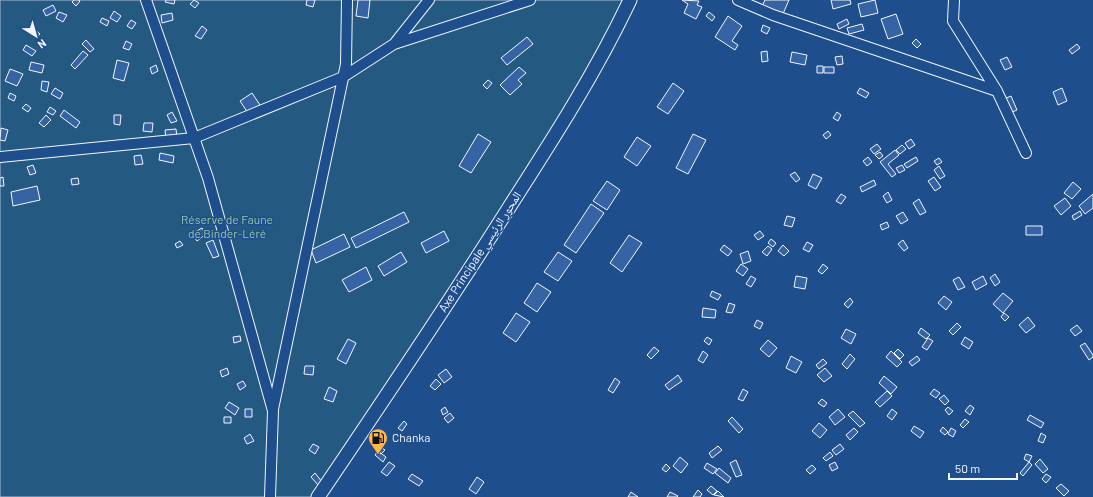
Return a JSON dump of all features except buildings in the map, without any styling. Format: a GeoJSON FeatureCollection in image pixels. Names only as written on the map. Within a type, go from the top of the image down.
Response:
{"type":"FeatureCollection","features":[{"type":"Feature","properties":{"kind":"main road","name":"Axe Principale المحور الرئيسي"},"geometry":{"type":"LineString","coordinates":[[318,497],[463,281],[562,125],[608,45],[630,0]]}},
{"type":"Feature","properties":{"kind":"street"},"geometry":{"type":"LineString","coordinates":[[146,0],[208,178],[273,411]]}},
{"type":"Feature","properties":{"kind":"street"},"geometry":{"type":"LineString","coordinates":[[270,497],[273,411],[346,64],[347,0]]}},
{"type":"Feature","properties":{"kind":"street"},"geometry":{"type":"LineString","coordinates":[[394,44],[429,0]]}},
{"type":"Feature","properties":{"kind":"street"},"geometry":{"type":"LineString","coordinates":[[0,157],[194,138],[343,77],[394,44],[530,0]]}},
{"type":"Feature","properties":{"kind":"street"},"geometry":{"type":"LineString","coordinates":[[738,0],[773,15],[997,91]]}},
{"type":"Feature","properties":{"kind":"street"},"geometry":{"type":"LineString","coordinates":[[954,0],[953,21],[997,91],[1026,153]]}},
{"type":"Feature","properties":{"kind":"green space","name":"Réserve de Faune de Binder-Léré"},"geometry":{"type":"Polygon","coordinates":[[[0,0],[630,0],[608,45],[318,497],[0,497],[0,0]]]}},
{"type":"Feature","properties":{"kind":"place","name":"Chanka"},"geometry":{"type":"Point","coordinates":[378,455]}}]}
